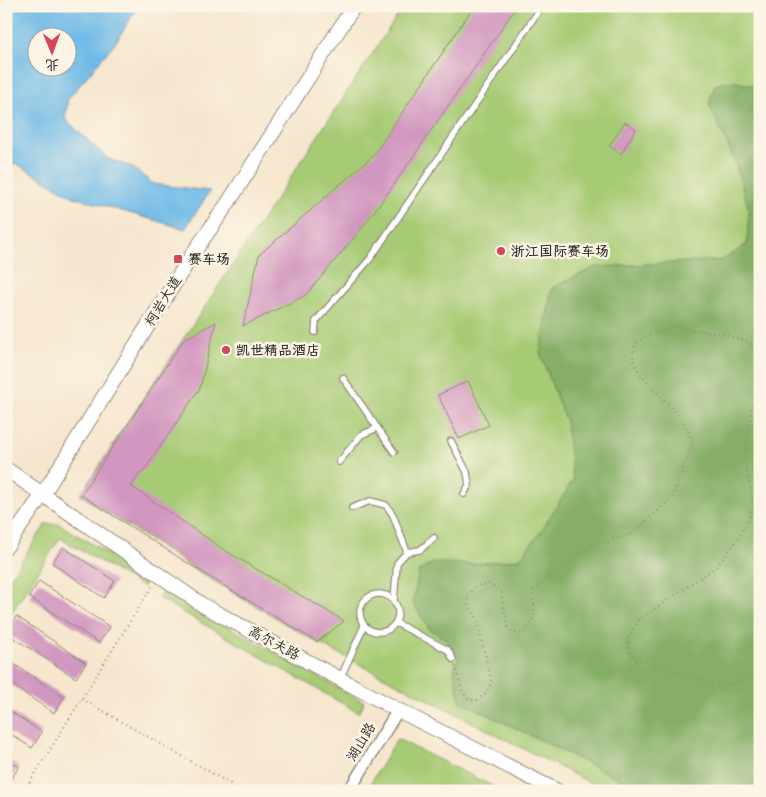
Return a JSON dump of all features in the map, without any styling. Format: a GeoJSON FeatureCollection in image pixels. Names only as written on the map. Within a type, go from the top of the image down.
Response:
{"type":"FeatureCollection","features":[{"type":"Feature","properties":{"kind":"street","name":"柯岩大道"},"geometry":{"type":"LineString","coordinates":[[6,547],[42,494],[192,255],[228,203],[354,6]]}},
{"type":"Feature","properties":{"kind":"street","name":"高尔夫路"},"geometry":{"type":"LineString","coordinates":[[6,469],[204,606],[398,710],[557,791]]}},
{"type":"Feature","properties":{"kind":"street","name":"湖山路"},"geometry":{"type":"LineString","coordinates":[[349,791],[398,710]]}},
{"type":"Feature","properties":{"kind":"lane"},"geometry":{"type":"LineString","coordinates":[[315,332],[316,321],[370,259],[542,6]]}},
{"type":"Feature","properties":{"kind":"lane"},"geometry":{"type":"LineString","coordinates":[[343,378],[394,452]]}},
{"type":"Feature","properties":{"kind":"lane"},"geometry":{"type":"LineString","coordinates":[[339,462],[361,435],[377,428]]}},
{"type":"Feature","properties":{"kind":"lane"},"geometry":{"type":"LineString","coordinates":[[451,441],[467,472],[469,485],[464,494]]}},
{"type":"Feature","properties":{"kind":"lane"},"geometry":{"type":"LineString","coordinates":[[352,508],[370,501],[386,505],[393,515],[407,552]]}},
{"type":"Feature","properties":{"kind":"lane"},"geometry":{"type":"LineString","coordinates":[[394,600],[384,594],[372,595],[363,603],[360,614],[364,626],[375,632],[387,631],[396,623],[399,612],[394,600],[397,563],[407,552],[420,550],[434,538]]}},
{"type":"Feature","properties":{"kind":"lane"},"geometry":{"type":"LineString","coordinates":[[396,623],[448,650],[453,659]]}},
{"type":"Feature","properties":{"kind":"lane"},"geometry":{"type":"LineString","coordinates":[[340,678],[364,626]]}},
{"type":"Feature","properties":{"kind":"path"},"geometry":{"type":"LineString","coordinates":[[453,659],[462,690],[468,699],[476,701],[484,696],[490,686],[491,679],[476,616],[468,606],[468,595],[476,586],[489,584],[501,592],[508,627],[514,633],[522,634],[531,626],[535,614],[533,590],[591,546],[632,534],[672,498],[693,442],[682,418],[640,374],[633,360],[633,350],[637,342],[646,336],[673,327],[724,334],[748,342],[760,349]]}},
{"type":"Feature","properties":{"kind":"path"},"geometry":{"type":"LineString","coordinates":[[760,385],[751,409],[745,462],[754,506],[739,538],[716,567],[638,620],[630,637],[628,650],[635,659],[718,685],[734,684],[760,675]]}},
{"type":"Feature","properties":{"kind":"path"},"geometry":{"type":"LineString","coordinates":[[24,791],[160,576]]}},
{"type":"Feature","properties":{"kind":"path"},"geometry":{"type":"LineString","coordinates":[[82,699],[243,791]]}},
{"type":"Feature","properties":{"kind":"green space","name":"浙江国际赛车场"},"geometry":{"type":"Polygon","coordinates":[[[404,6],[760,6],[760,791],[606,791],[318,643],[207,577],[80,495],[404,6]]]}},
{"type":"Feature","properties":{"kind":"green space"},"geometry":{"type":"Polygon","coordinates":[[[731,81],[760,87],[760,791],[644,791],[460,701],[454,671],[459,656],[445,639],[430,630],[413,603],[419,571],[433,563],[474,564],[519,559],[540,533],[573,480],[566,422],[540,353],[552,288],[595,267],[723,260],[747,244],[749,210],[734,159],[709,104],[715,85],[731,81]]]}},
{"type":"Feature","properties":{"kind":"green space"},"geometry":{"type":"Polygon","coordinates":[[[46,524],[59,524],[148,578],[143,587],[60,538],[6,621],[6,584],[46,524]]]}},
{"type":"Feature","properties":{"kind":"green space"},"geometry":{"type":"Polygon","coordinates":[[[164,591],[364,702],[359,713],[158,598],[164,591]]]}},
{"type":"Feature","properties":{"kind":"green space"},"geometry":{"type":"Polygon","coordinates":[[[397,739],[502,791],[366,791],[397,739]]]}},
{"type":"Feature","properties":{"kind":"water"},"geometry":{"type":"Polygon","coordinates":[[[6,6],[138,6],[118,39],[68,99],[65,119],[108,159],[132,167],[153,184],[210,191],[185,229],[74,197],[15,163],[6,172],[6,6]]]}},
{"type":"Feature","properties":{"kind":"building"},"geometry":{"type":"Polygon","coordinates":[[[474,6],[517,6],[393,186],[357,234],[306,295],[243,326],[259,255],[373,156],[474,6]]]}},
{"type":"Feature","properties":{"kind":"building"},"geometry":{"type":"Polygon","coordinates":[[[625,122],[636,129],[621,154],[609,146],[625,122]]]}},
{"type":"Feature","properties":{"kind":"building"},"geometry":{"type":"Polygon","coordinates":[[[216,322],[200,388],[144,471],[142,471],[131,486],[224,550],[344,621],[317,642],[208,576],[81,495],[184,339],[216,322]]]}},
{"type":"Feature","properties":{"kind":"building"},"geometry":{"type":"Polygon","coordinates":[[[468,381],[489,425],[459,439],[438,395],[468,381]]]}},
{"type":"Feature","properties":{"kind":"building"},"geometry":{"type":"Polygon","coordinates":[[[63,547],[115,581],[104,598],[52,563],[63,547]]]}},
{"type":"Feature","properties":{"kind":"building"},"geometry":{"type":"Polygon","coordinates":[[[39,581],[110,627],[99,643],[29,597],[39,581]]]}},
{"type":"Feature","properties":{"kind":"building"},"geometry":{"type":"Polygon","coordinates":[[[16,616],[86,663],[76,678],[6,633],[16,616]]]}},
{"type":"Feature","properties":{"kind":"building"},"geometry":{"type":"Polygon","coordinates":[[[6,659],[64,697],[54,713],[6,681],[6,659]]]}},
{"type":"Feature","properties":{"kind":"building"},"geometry":{"type":"Polygon","coordinates":[[[6,709],[42,732],[32,748],[6,731],[6,709]]]}},
{"type":"Feature","properties":{"kind":"building"},"geometry":{"type":"Polygon","coordinates":[[[6,758],[19,767],[6,786],[6,758]]]}},
{"type":"Feature","properties":{"kind":"place","name":"浙江国际赛车场"},"geometry":{"type":"Point","coordinates":[501,251]}},
{"type":"Feature","properties":{"kind":"place","name":"赛车场"},"geometry":{"type":"Point","coordinates":[178,259]}},
{"type":"Feature","properties":{"kind":"place","name":"凯世精品酒店"},"geometry":{"type":"Point","coordinates":[226,350]}}]}
